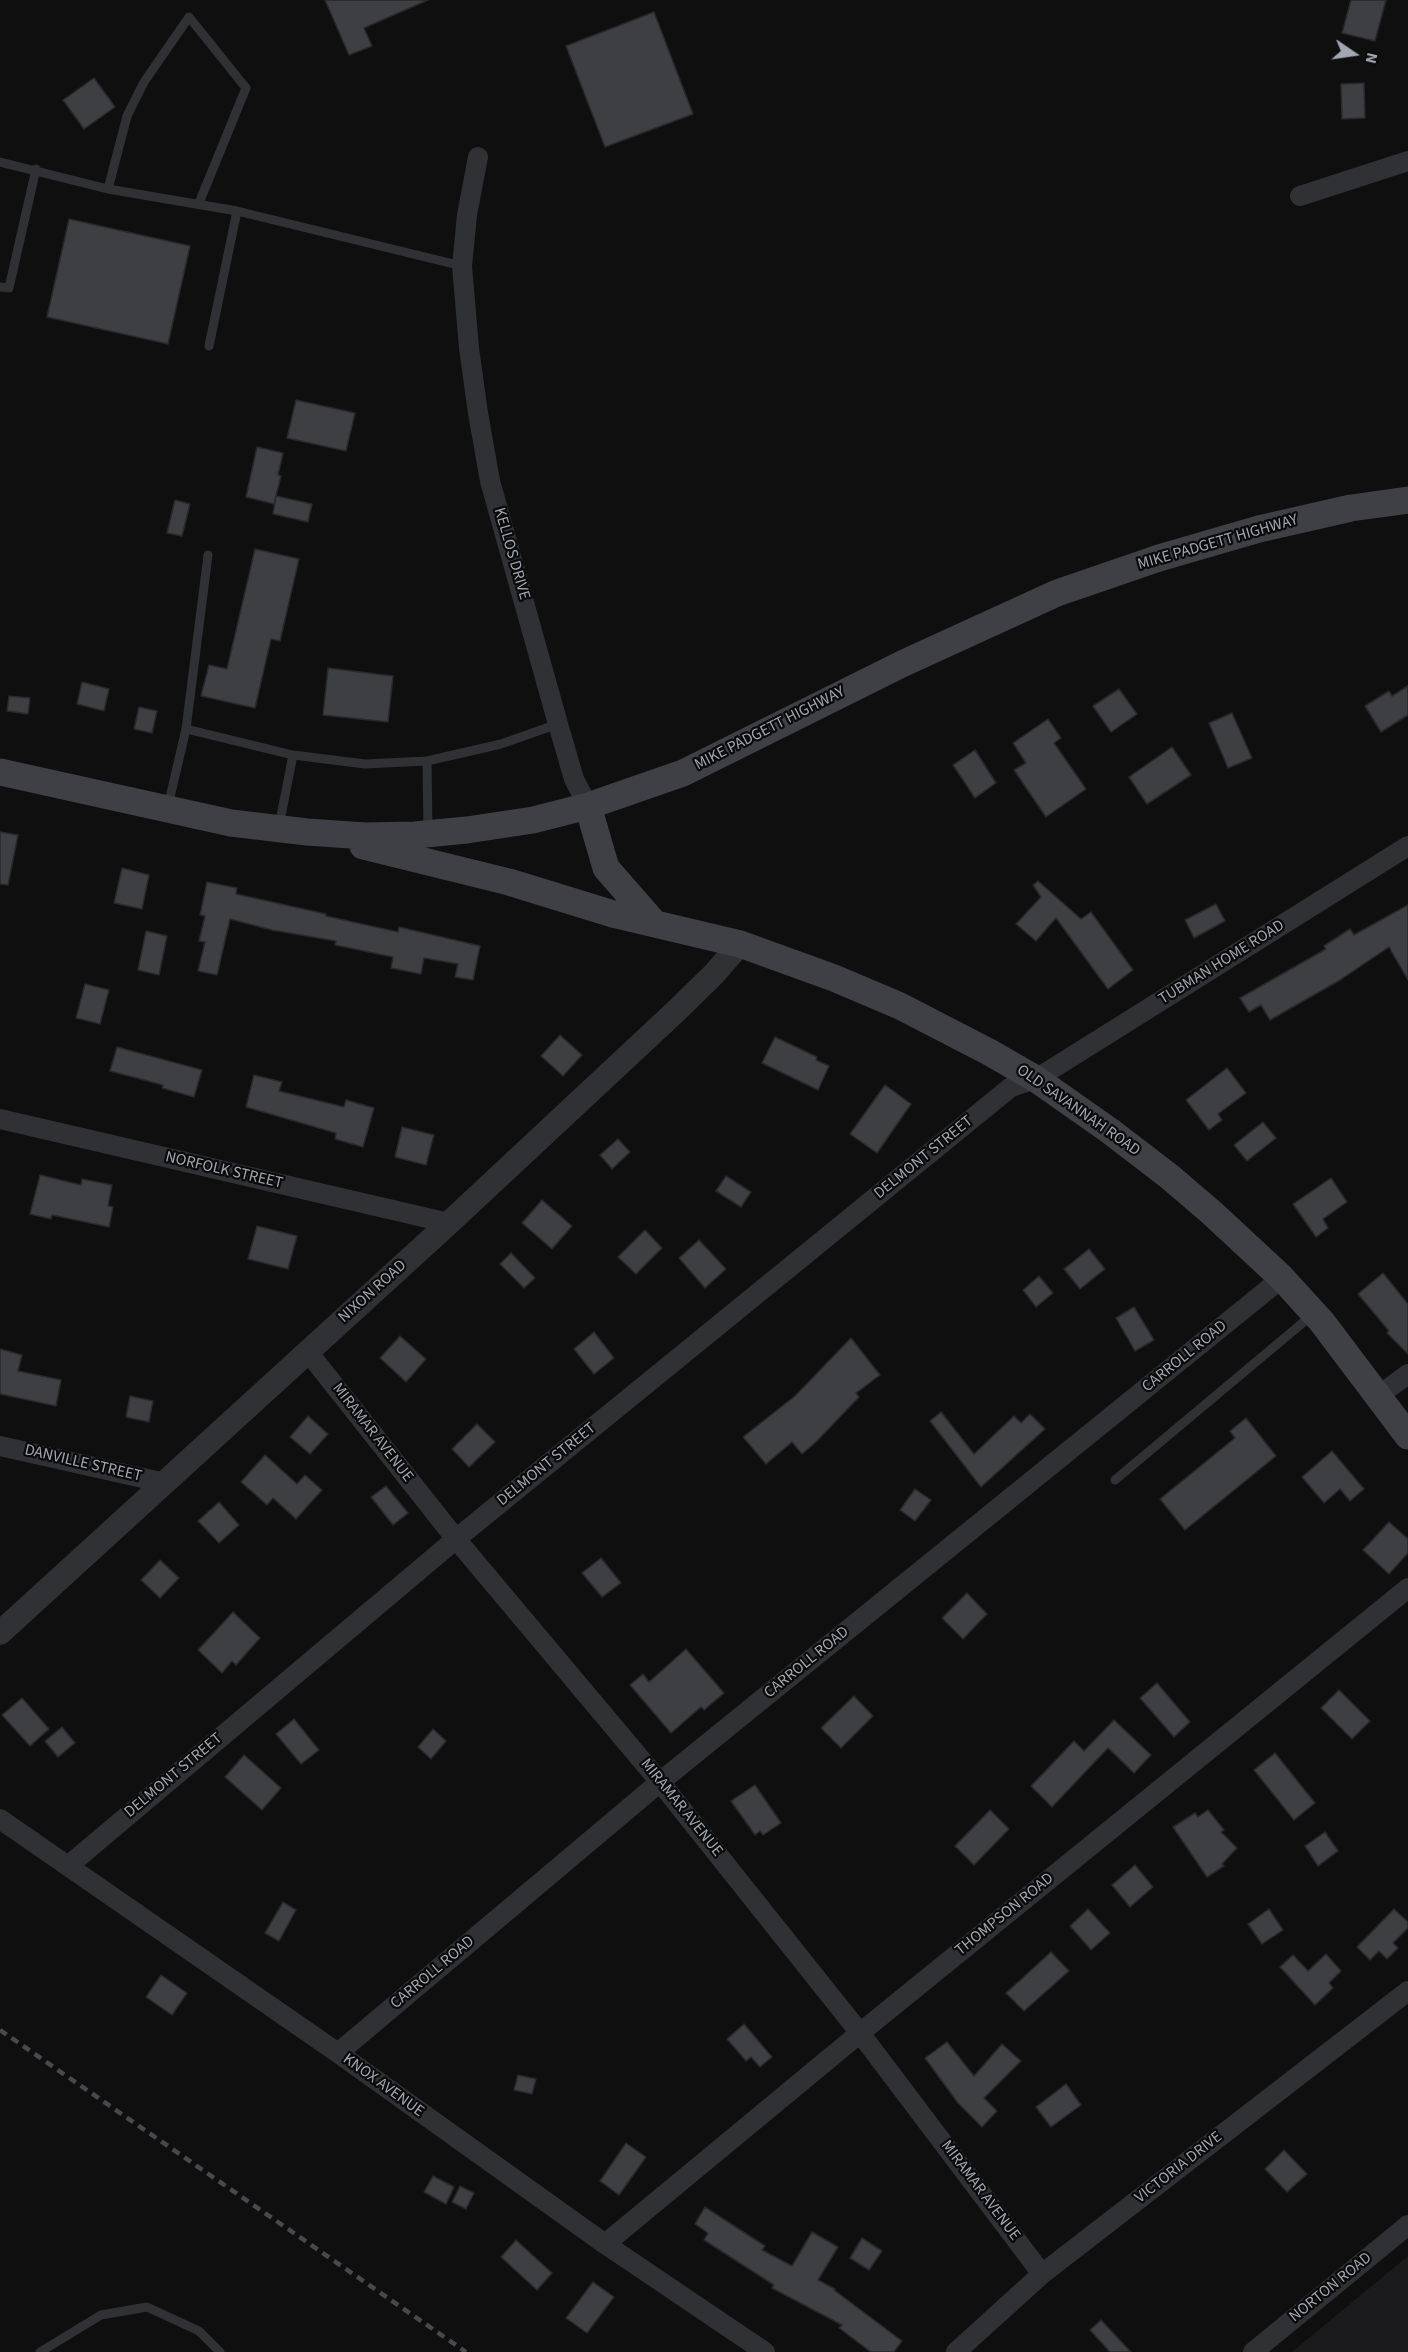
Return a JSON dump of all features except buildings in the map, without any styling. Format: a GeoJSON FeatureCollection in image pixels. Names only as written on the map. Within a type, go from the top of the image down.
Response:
{"type":"FeatureCollection","features":[{"type":"Feature","properties":{"kind":"main road","name":"MIKE PADGETT HIGHWAY"},"geometry":{"type":"LineString","coordinates":[[0,772],[231,823],[307,832],[365,836],[428,834],[533,820],[588,806],[683,772],[904,663],[1057,593],[1159,558],[1259,529],[1351,508],[1408,500]]}},
{"type":"Feature","properties":{"kind":"main road","name":"KELLOS DRIVE"},"geometry":{"type":"LineString","coordinates":[[588,806],[606,868],[654,923]]}},
{"type":"Feature","properties":{"kind":"main road","name":"OLD SAVANNAH ROAD"},"geometry":{"type":"LineString","coordinates":[[307,832],[509,882],[613,914],[740,944],[834,978],[953,1032],[1036,1079],[1170,1177],[1282,1278],[1313,1313],[1408,1436]]}},
{"type":"Feature","properties":{"kind":"street","name":"KELLOS DRIVE"},"geometry":{"type":"LineString","coordinates":[[478,157],[467,215],[462,267],[469,348],[490,481],[574,779],[588,806]]}},
{"type":"Feature","properties":{"kind":"street"},"geometry":{"type":"LineString","coordinates":[[1300,196],[1408,161]]}},
{"type":"Feature","properties":{"kind":"street","name":"TUBMAN HOME ROAD"},"geometry":{"type":"LineString","coordinates":[[1036,1079],[1408,846]]}},
{"type":"Feature","properties":{"kind":"street","name":"NIXON ROAD"},"geometry":{"type":"LineString","coordinates":[[0,1633],[674,1013],[714,974],[740,944]]}},
{"type":"Feature","properties":{"kind":"street","name":"DELMONT STREET"},"geometry":{"type":"LineString","coordinates":[[68,1866],[456,1539],[1011,1087],[1036,1079]]}},
{"type":"Feature","properties":{"kind":"street","name":"NORFOLK STREET"},"geometry":{"type":"LineString","coordinates":[[0,1119],[448,1223]]}},
{"type":"Feature","properties":{"kind":"street","name":"CARROLL ROAD"},"geometry":{"type":"LineString","coordinates":[[338,2054],[660,1782],[1282,1278]]}},
{"type":"Feature","properties":{"kind":"street","name":"MIRAMAR AVENUE"},"geometry":{"type":"LineString","coordinates":[[308,1352],[456,1539],[660,1782],[860,2032],[1042,2274]]}},
{"type":"Feature","properties":{"kind":"street"},"geometry":{"type":"LineString","coordinates":[[1378,1396],[1408,1374]]}},
{"type":"Feature","properties":{"kind":"street","name":"DANVILLE STREET"},"geometry":{"type":"LineString","coordinates":[[0,1446],[165,1483]]}},
{"type":"Feature","properties":{"kind":"street","name":"THOMPSON ROAD"},"geometry":{"type":"LineString","coordinates":[[605,2244],[860,2032],[1408,1588]]}},
{"type":"Feature","properties":{"kind":"street","name":"KNOX AVENUE"},"geometry":{"type":"LineString","coordinates":[[0,1819],[338,2054],[605,2244],[765,2352]]}},
{"type":"Feature","properties":{"kind":"street","name":"VICTORIA DRIVE"},"geometry":{"type":"LineString","coordinates":[[956,2352],[1042,2274],[1408,1991]]}},
{"type":"Feature","properties":{"kind":"street","name":"NORTON ROAD"},"geometry":{"type":"LineString","coordinates":[[1253,2352],[1408,2225]]}},
{"type":"Feature","properties":{"kind":"lane"},"geometry":{"type":"LineString","coordinates":[[108,189],[128,116],[144,82],[189,16],[246,88],[200,203]]}},
{"type":"Feature","properties":{"kind":"lane"},"geometry":{"type":"LineString","coordinates":[[0,162],[36,169],[108,189],[237,211],[462,267]]}},
{"type":"Feature","properties":{"kind":"lane"},"geometry":{"type":"LineString","coordinates":[[0,286],[9,288],[36,169]]}},
{"type":"Feature","properties":{"kind":"lane"},"geometry":{"type":"LineString","coordinates":[[209,346],[237,211]]}},
{"type":"Feature","properties":{"kind":"lane"},"geometry":{"type":"LineString","coordinates":[[167,808],[186,729],[208,555]]}},
{"type":"Feature","properties":{"kind":"lane"},"geometry":{"type":"LineString","coordinates":[[186,729],[294,755],[365,764],[427,760],[501,744],[558,724]]}},
{"type":"Feature","properties":{"kind":"lane"},"geometry":{"type":"LineString","coordinates":[[278,829],[294,755]]}},
{"type":"Feature","properties":{"kind":"lane"},"geometry":{"type":"LineString","coordinates":[[427,760],[428,834]]}},
{"type":"Feature","properties":{"kind":"lane"},"geometry":{"type":"LineString","coordinates":[[1115,1480],[1313,1313]]}},
{"type":"Feature","properties":{"kind":"lane"},"geometry":{"type":"LineString","coordinates":[[40,2352],[101,2315],[147,2307],[199,2331],[220,2352]]}},
{"type":"Feature","properties":{"kind":"shaded area"},"geometry":{"type":"Polygon","coordinates":[[[1408,2256],[1408,2352],[1292,2352],[1408,2256]]]}},
{"type":"Feature","properties":{"kind":"railway"},"geometry":{"type":"LineString","coordinates":[[0,2030],[466,2352]]}}]}
